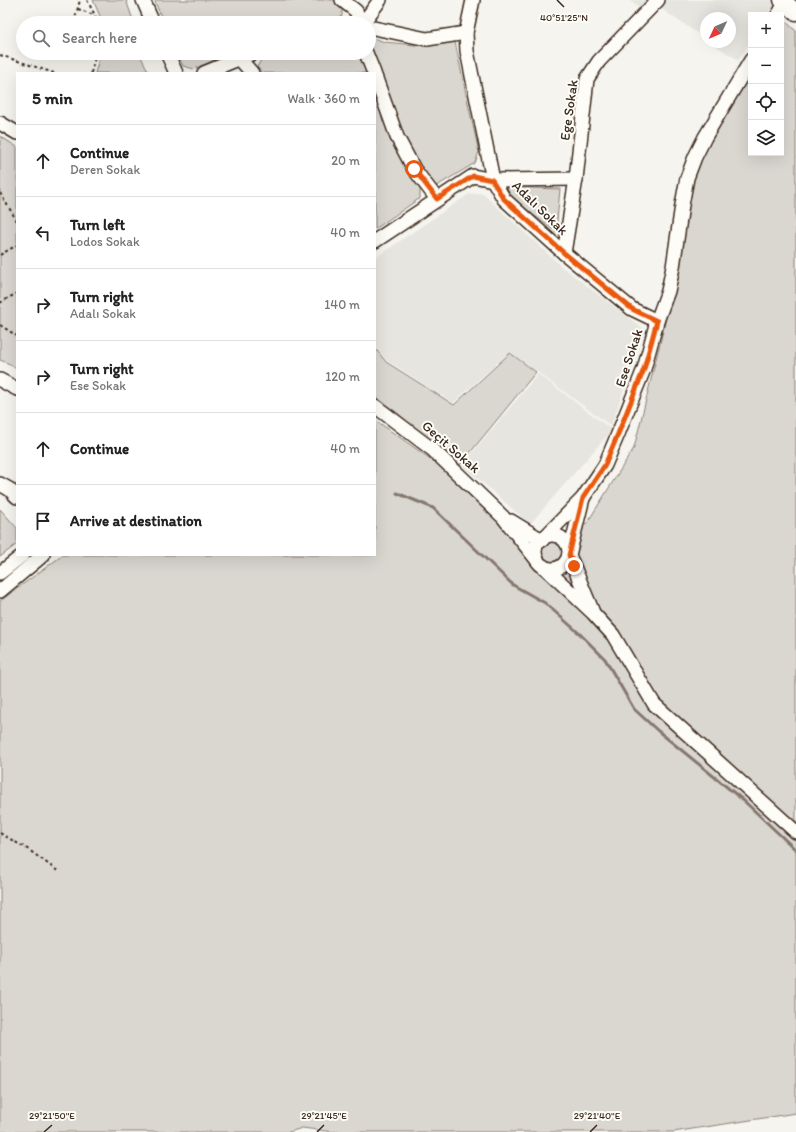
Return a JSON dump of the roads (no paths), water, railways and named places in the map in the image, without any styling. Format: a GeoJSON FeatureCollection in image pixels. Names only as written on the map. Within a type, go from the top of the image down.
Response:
{"type":"FeatureCollection","features":[{"type":"Feature","properties":{"kind":"street"},"geometry":{"type":"LineString","coordinates":[[143,0],[150,16]]}},
{"type":"Feature","properties":{"kind":"street"},"geometry":{"type":"LineString","coordinates":[[342,0],[356,11],[358,16]]}},
{"type":"Feature","properties":{"kind":"street"},"geometry":{"type":"LineString","coordinates":[[367,16],[380,0]]}},
{"type":"Feature","properties":{"kind":"street","name":"Adalı Sokak"},"geometry":{"type":"LineString","coordinates":[[473,0],[466,33],[467,51],[492,180],[504,199],[564,253],[632,309],[657,321]]}},
{"type":"Feature","properties":{"kind":"street","name":"Ege Sokak"},"geometry":{"type":"LineString","coordinates":[[564,253],[576,179],[587,79],[599,61],[658,0]]}},
{"type":"Feature","properties":{"kind":"street"},"geometry":{"type":"LineString","coordinates":[[376,28],[427,39],[466,33]]}},
{"type":"Feature","properties":{"kind":"street"},"geometry":{"type":"LineString","coordinates":[[170,60],[176,72]]}},
{"type":"Feature","properties":{"kind":"street"},"geometry":{"type":"LineString","coordinates":[[206,72],[234,60]]}},
{"type":"Feature","properties":{"kind":"street"},"geometry":{"type":"LineString","coordinates":[[241,60],[251,72]]}},
{"type":"Feature","properties":{"kind":"street"},"geometry":{"type":"LineString","coordinates":[[369,60],[374,72]]}},
{"type":"Feature","properties":{"kind":"street","name":"Ese Sokak"},"geometry":{"type":"LineString","coordinates":[[542,540],[583,498],[605,465],[644,369],[657,321],[668,291],[687,178],[695,157],[705,138],[748,65]]}},
{"type":"Feature","properties":{"kind":"street"},"geometry":{"type":"LineString","coordinates":[[376,79],[397,137],[414,169],[437,199]]}},
{"type":"Feature","properties":{"kind":"street"},"geometry":{"type":"LineString","coordinates":[[0,123],[16,132]]}},
{"type":"Feature","properties":{"kind":"street"},"geometry":{"type":"LineString","coordinates":[[376,240],[473,176],[492,180],[576,179]]}},
{"type":"Feature","properties":{"kind":"street"},"geometry":{"type":"LineString","coordinates":[[0,380],[16,388]]}},
{"type":"Feature","properties":{"kind":"street","name":"Geçit Sokak"},"geometry":{"type":"LineString","coordinates":[[376,407],[434,450],[504,516]]}},
{"type":"Feature","properties":{"kind":"street"},"geometry":{"type":"LineString","coordinates":[[0,484],[16,496]]}},
{"type":"Feature","properties":{"kind":"street"},"geometry":{"type":"LineString","coordinates":[[583,498],[569,555],[564,564],[559,568],[548,569],[540,563],[536,551],[542,540],[547,537],[558,537],[567,544],[569,555],[593,613]]}},
{"type":"Feature","properties":{"kind":"street"},"geometry":{"type":"LineString","coordinates":[[504,516],[542,540]]}},
{"type":"Feature","properties":{"kind":"street"},"geometry":{"type":"LineString","coordinates":[[504,516],[540,563],[593,613],[613,635],[654,704],[796,832]]}},
{"type":"Feature","properties":{"kind":"street"},"geometry":{"type":"LineString","coordinates":[[0,573],[22,556]]}},
{"type":"Feature","properties":{"kind":"street"},"geometry":{"type":"LineString","coordinates":[[0,591],[42,556]]}},
{"type":"Feature","properties":{"kind":"waterway"},"geometry":{"type":"LineString","coordinates":[[397,493],[433,508],[513,585],[545,603],[580,634],[605,659],[634,709],[658,731],[744,801],[796,850]]}}]}
